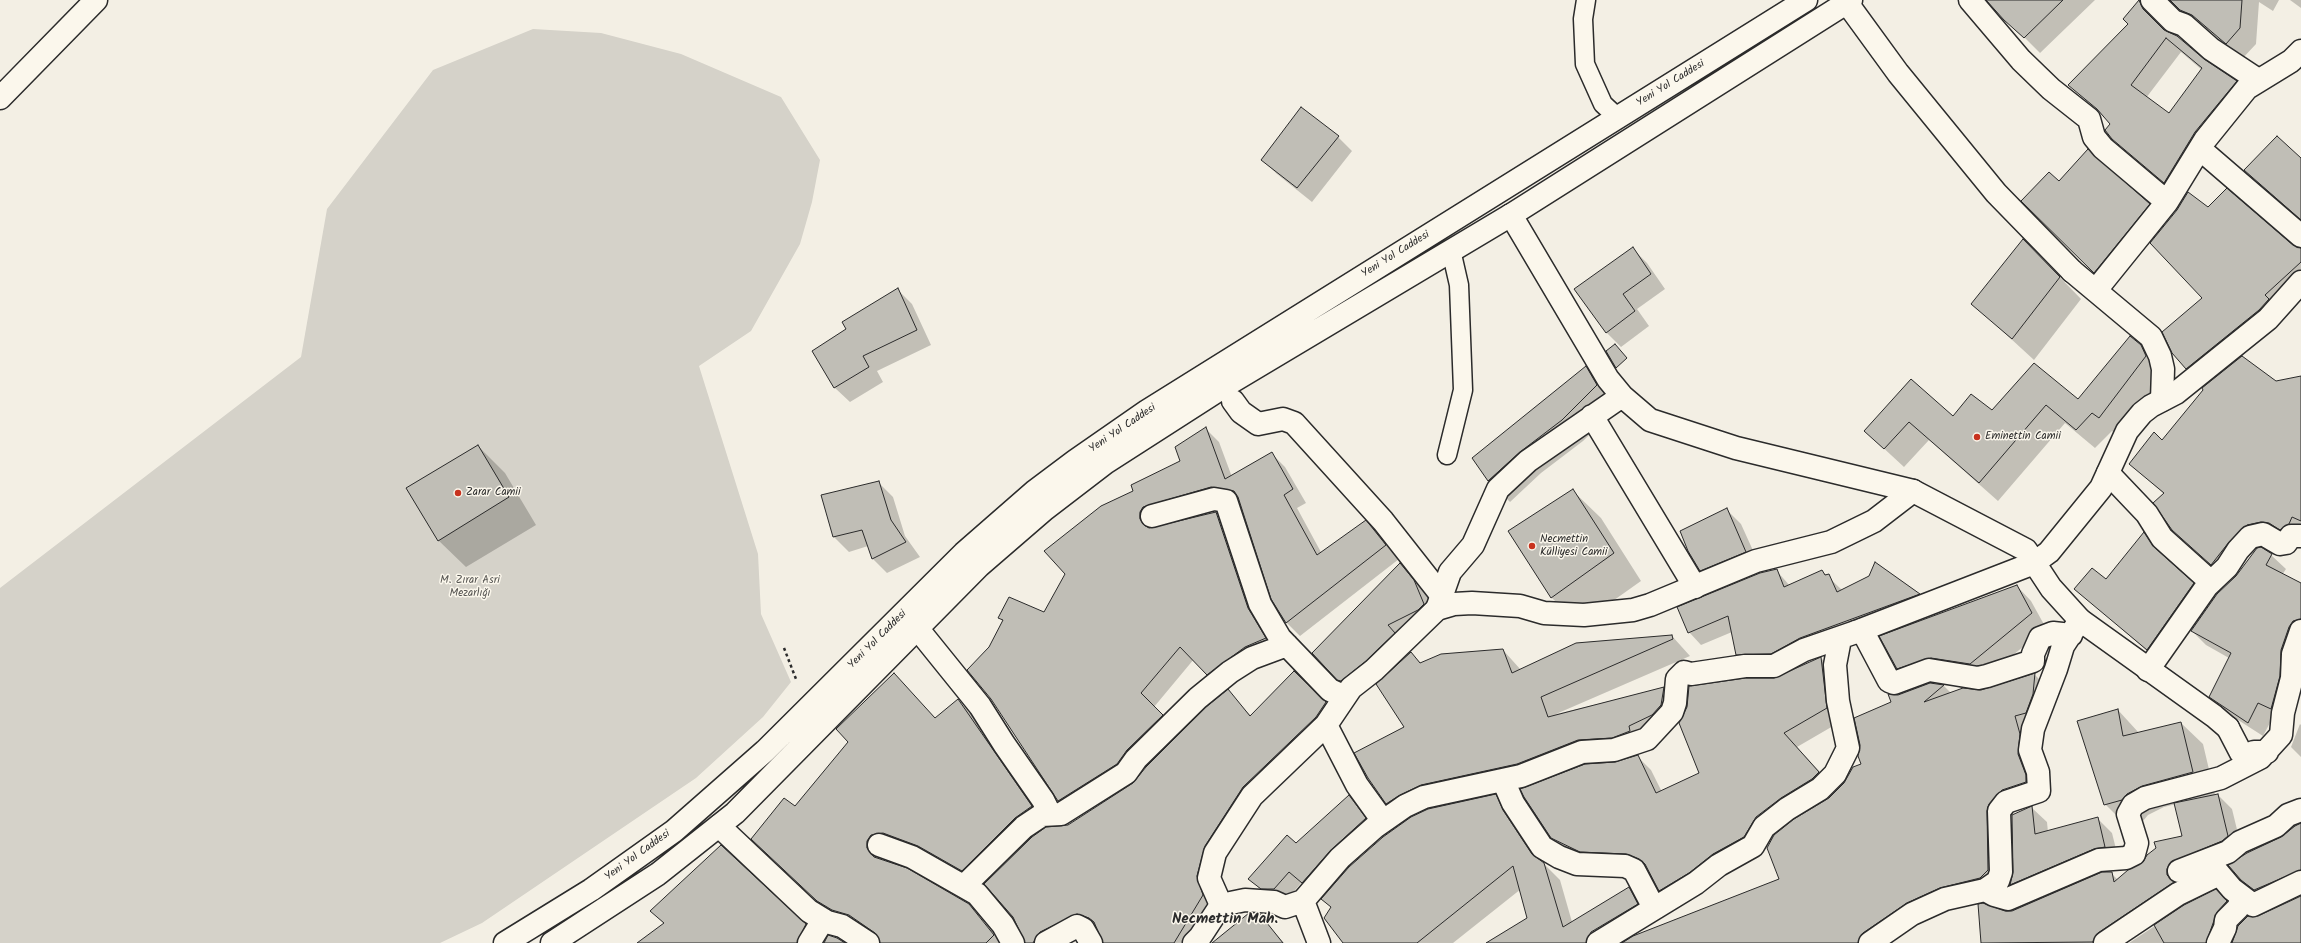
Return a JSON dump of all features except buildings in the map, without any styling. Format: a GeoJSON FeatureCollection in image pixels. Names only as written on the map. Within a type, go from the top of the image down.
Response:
{"type":"FeatureCollection","features":[{"type":"Feature","properties":{"kind":"street"},"geometry":{"type":"LineString","coordinates":[[0,98],[96,0]]}},
{"type":"Feature","properties":{"kind":"street","name":"Yeni Yol Caddesi"},"geometry":{"type":"LineString","coordinates":[[505,943],[591,890],[674,831],[765,751],[964,553],[1035,491],[1075,461],[1147,411],[1616,117],[1806,0]]}},
{"type":"Feature","properties":{"kind":"street"},"geometry":{"type":"LineString","coordinates":[[1970,0],[2021,60],[2051,89],[2089,119],[2094,137],[2103,148],[2167,202]]}},
{"type":"Feature","properties":{"kind":"street"},"geometry":{"type":"LineString","coordinates":[[2152,0],[2173,21],[2184,26],[2211,49],[2258,80]]}},
{"type":"Feature","properties":{"kind":"street"},"geometry":{"type":"LineString","coordinates":[[1849,1],[1898,73],[1996,193],[2072,271],[2151,337],[2162,362],[2162,400]]}},
{"type":"Feature","properties":{"kind":"street","name":"Yeni Yol Caddesi"},"geometry":{"type":"LineString","coordinates":[[552,943],[658,874],[735,813],[979,566],[1045,509],[1105,463],[1234,380],[1511,215],[1849,1]]}},
{"type":"Feature","properties":{"kind":"street"},"geometry":{"type":"LineString","coordinates":[[2096,290],[2167,202],[2200,149],[2247,88],[2291,61],[2301,51]]}},
{"type":"Feature","properties":{"kind":"street"},"geometry":{"type":"LineString","coordinates":[[2200,149],[2301,236]]}},
{"type":"Feature","properties":{"kind":"street"},"geometry":{"type":"LineString","coordinates":[[1511,215],[1608,379],[1622,396],[1650,420],[1736,448],[1913,491],[2026,550],[2075,627],[2148,670],[2214,716],[2228,728],[2241,753],[2245,755],[2254,752],[2267,752]]}},
{"type":"Feature","properties":{"kind":"street"},"geometry":{"type":"LineString","coordinates":[[1194,943],[1200,937],[1221,905],[1245,900],[1274,902],[1285,907],[1304,901],[1340,858],[1383,821],[1405,806],[1424,798],[1521,776],[1582,752],[1614,750],[1647,739],[1672,712],[1675,703],[1677,679],[1684,672],[1690,674],[1745,666],[1774,666],[1804,650],[1853,634],[2034,563],[2049,552],[2101,488],[2127,431],[2142,413],[2176,393],[2268,319],[2300,285]]}},
{"type":"Feature","properties":{"kind":"street"},"geometry":{"type":"LineString","coordinates":[[1221,905],[1209,878],[1215,853],[1252,796],[1326,725],[1351,688],[1374,670],[1440,603],[1450,572],[1473,544],[1498,489],[1528,461],[1622,396]]}},
{"type":"Feature","properties":{"kind":"street"},"geometry":{"type":"LineString","coordinates":[[1233,401],[1241,412],[1258,424],[1283,419],[1294,423],[1383,521],[1440,603]]}},
{"type":"Feature","properties":{"kind":"street"},"geometry":{"type":"LineString","coordinates":[[1592,416],[1695,587]]}},
{"type":"Feature","properties":{"kind":"street"},"geometry":{"type":"LineString","coordinates":[[2108,473],[2147,514],[2162,538],[2211,582]]}},
{"type":"Feature","properties":{"kind":"street"},"geometry":{"type":"LineString","coordinates":[[1440,603],[1520,606],[1544,613],[1584,615],[1633,610],[1650,605],[1756,562],[1831,542],[1874,521],[1913,491]]}},
{"type":"Feature","properties":{"kind":"street"},"geometry":{"type":"LineString","coordinates":[[1152,516],[1214,499],[1226,501],[1260,604],[1280,638],[1330,690],[1345,697]]}},
{"type":"Feature","properties":{"kind":"street"},"geometry":{"type":"LineString","coordinates":[[2148,670],[2184,616],[2211,582],[2227,567],[2238,550],[2250,538],[2263,534],[2280,544],[2286,543],[2291,536],[2301,536]]}},
{"type":"Feature","properties":{"kind":"street"},"geometry":{"type":"LineString","coordinates":[[1853,634],[1889,681],[1894,683],[1929,670],[1978,678],[1987,676],[2033,661],[2033,654],[2040,638],[2075,627]]}},
{"type":"Feature","properties":{"kind":"street"},"geometry":{"type":"LineString","coordinates":[[1870,943],[1912,914],[1945,899],[1985,890],[1998,881],[2001,872],[1999,811],[2006,802],[2039,791],[2038,772],[2030,750],[2033,729],[2056,669],[2063,646],[2075,627]]}},
{"type":"Feature","properties":{"kind":"street"},"geometry":{"type":"LineString","coordinates":[[917,628],[980,706],[1043,800],[1050,814]]}},
{"type":"Feature","properties":{"kind":"street"},"geometry":{"type":"LineString","coordinates":[[1985,890],[1994,896],[2008,899],[2099,860],[2130,856],[2134,854],[2137,843],[2128,814],[2133,805],[2145,798],[2221,778],[2250,765],[2267,752],[2281,735],[2283,713],[2292,678],[2293,654],[2301,631]]}},
{"type":"Feature","properties":{"kind":"street"},"geometry":{"type":"LineString","coordinates":[[1598,943],[1623,937],[1654,908],[1696,883],[1719,865],[1754,846],[1764,827],[1787,809],[1820,789],[1835,774],[1848,748],[1838,701],[1835,666],[1853,634]]}},
{"type":"Feature","properties":{"kind":"street"},"geometry":{"type":"LineString","coordinates":[[964,886],[1024,827],[1042,815],[1061,814],[1126,773],[1136,759],[1198,698],[1230,672],[1252,658],[1287,645]]}},
{"type":"Feature","properties":{"kind":"street"},"geometry":{"type":"LineString","coordinates":[[1326,725],[1357,785],[1383,821]]}},
{"type":"Feature","properties":{"kind":"street"},"geometry":{"type":"LineString","coordinates":[[1503,780],[1513,803],[1542,847],[1559,857],[1578,864],[1626,866],[1634,870],[1654,908]]}},
{"type":"Feature","properties":{"kind":"street"},"geometry":{"type":"LineString","coordinates":[[2105,943],[2214,868],[2228,852],[2240,842],[2276,826],[2288,815],[2301,810]]}},
{"type":"Feature","properties":{"kind":"street"},"geometry":{"type":"LineString","coordinates":[[720,826],[809,911],[823,920],[842,926],[868,943]]}},
{"type":"Feature","properties":{"kind":"street"},"geometry":{"type":"LineString","coordinates":[[879,845],[912,857],[977,894],[995,915],[1013,943]]}},
{"type":"Feature","properties":{"kind":"street"},"geometry":{"type":"LineString","coordinates":[[2179,871],[2214,868]]}},
{"type":"Feature","properties":{"kind":"street"},"geometry":{"type":"LineString","coordinates":[[2214,868],[2242,898],[2253,905],[2301,882]]}},
{"type":"Feature","properties":{"kind":"street"},"geometry":{"type":"LineString","coordinates":[[2218,943],[2225,928],[2226,920],[2238,908],[2242,898]]}},
{"type":"Feature","properties":{"kind":"street"},"geometry":{"type":"LineString","coordinates":[[1304,901],[1319,943]]}},
{"type":"Feature","properties":{"kind":"street"},"geometry":{"type":"LineString","coordinates":[[809,943],[823,920]]}},
{"type":"Feature","properties":{"kind":"street"},"geometry":{"type":"LineString","coordinates":[[1046,943],[1077,926],[1083,929],[1091,943]]}},
{"type":"Feature","properties":{"kind":"lane"},"geometry":{"type":"LineString","coordinates":[[1586,0],[1584,19],[1585,64],[1603,104],[1616,117]]}},
{"type":"Feature","properties":{"kind":"lane"},"geometry":{"type":"LineString","coordinates":[[1447,455],[1463,390],[1459,285],[1451,250]]}},
{"type":"Feature","properties":{"kind":"green space","name":"M. Zırar Asri Mezarlığı"},"geometry":{"type":"Polygon","coordinates":[[[533,29],[601,33],[681,54],[781,97],[820,160],[812,202],[800,244],[751,331],[699,366],[758,554],[761,614],[791,682],[763,717],[696,778],[482,923],[440,943],[0,943],[0,588],[301,357],[327,209],[433,70],[533,29]]]}},
{"type":"Feature","properties":{"kind":"place","name":"Eminettin Camii"},"geometry":{"type":"Point","coordinates":[1977,437]}},
{"type":"Feature","properties":{"kind":"place","name":"Zarar Camii"},"geometry":{"type":"Point","coordinates":[458,493]}},
{"type":"Feature","properties":{"kind":"place","name":"Necmettin Külliyesi Camii"},"geometry":{"type":"Point","coordinates":[1532,546]}},
{"type":"Feature","properties":{"kind":"district","name":"Necmettin Mah."},"geometry":{"type":"Point","coordinates":[1225,920]}}]}
